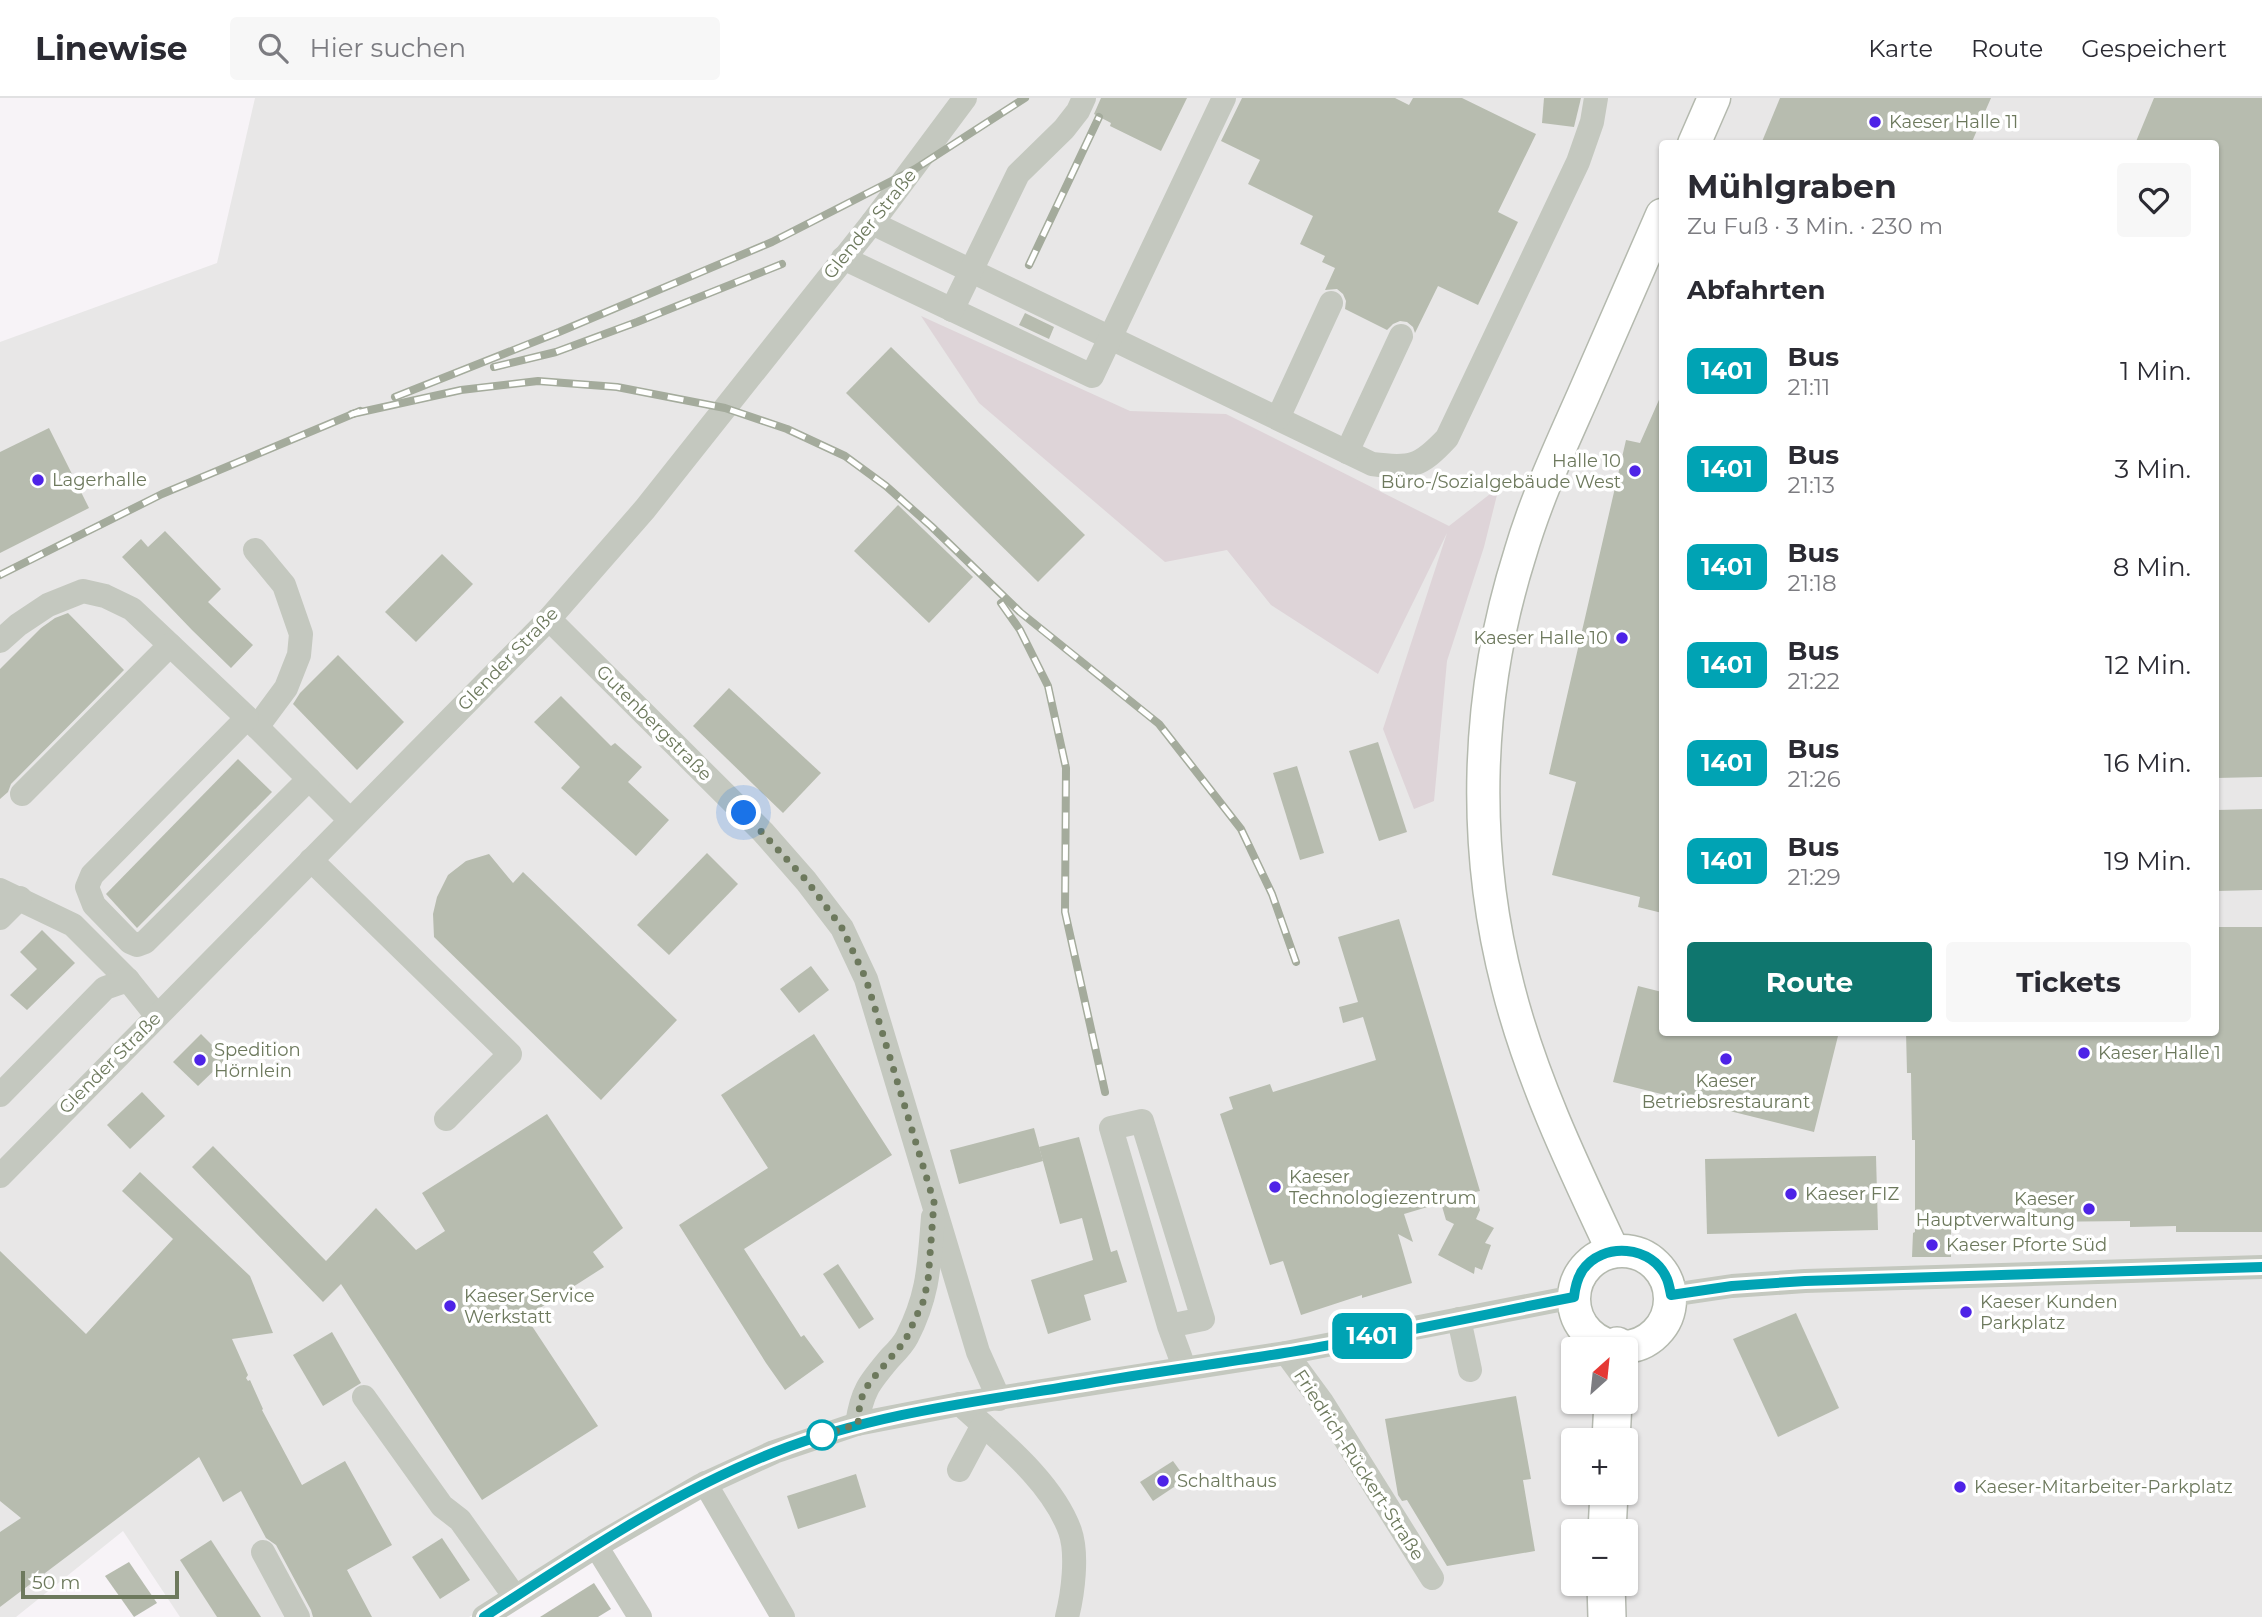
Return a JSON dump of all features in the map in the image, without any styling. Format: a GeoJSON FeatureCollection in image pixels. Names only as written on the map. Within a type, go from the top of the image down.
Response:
{"type":"FeatureCollection","features":[{"type":"Feature","properties":{"kind":"highway"},"geometry":{"type":"LineString","coordinates":[[1606,1596],[1607,1617]]}},
{"type":"Feature","properties":{"kind":"main road"},"geometry":{"type":"LineString","coordinates":[[1696,140],[1714,98]]}},
{"type":"Feature","properties":{"kind":"main road"},"geometry":{"type":"LineString","coordinates":[[1613,1251],[1540,1085],[1508,989],[1497,940],[1486,867],[1483,783],[1485,725],[1493,667],[1520,552],[1547,478],[1659,222]]}},
{"type":"Feature","properties":{"kind":"main road"},"geometry":{"type":"LineString","coordinates":[[1594,1337],[1588,1333],[1575,1311],[1576,1283],[1588,1264],[1604,1254],[1626,1250],[1651,1259],[1660,1268],[1667,1279],[1671,1295],[1666,1321],[1658,1332],[1638,1345]]}},
{"type":"Feature","properties":{"kind":"street","name":"Glender Straße"},"geometry":{"type":"LineString","coordinates":[[0,1176],[549,618],[645,509],[872,223],[965,98]]}},
{"type":"Feature","properties":{"kind":"street"},"geometry":{"type":"LineString","coordinates":[[951,310],[1018,174],[1064,129],[1084,98]]}},
{"type":"Feature","properties":{"kind":"street"},"geometry":{"type":"LineString","coordinates":[[843,258],[1092,376],[1224,98]]}},
{"type":"Feature","properties":{"kind":"street"},"geometry":{"type":"LineString","coordinates":[[872,223],[1372,464],[1401,467],[1429,458],[1447,438],[1578,162],[1592,122],[1596,98]]}},
{"type":"Feature","properties":{"kind":"street"},"geometry":{"type":"LineString","coordinates":[[1278,418],[1331,303]]}},
{"type":"Feature","properties":{"kind":"street"},"geometry":{"type":"LineString","coordinates":[[1347,452],[1401,336]]}},
{"type":"Feature","properties":{"kind":"street"},"geometry":{"type":"LineString","coordinates":[[256,550],[284,586],[300,634],[299,655],[286,688],[92,875],[87,887],[94,905],[130,942],[137,945],[145,942],[309,779]]}},
{"type":"Feature","properties":{"kind":"street"},"geometry":{"type":"LineString","coordinates":[[0,641],[48,605],[83,591],[105,596],[132,609],[350,820]]}},
{"type":"Feature","properties":{"kind":"street","name":"Gutenbergstraße"},"geometry":{"type":"LineString","coordinates":[[549,618],[764,832],[807,881],[842,928],[866,979],[978,1352],[999,1399]]}},
{"type":"Feature","properties":{"kind":"street"},"geometry":{"type":"LineString","coordinates":[[22,794],[170,645]]}},
{"type":"Feature","properties":{"kind":"street"},"geometry":{"type":"LineString","coordinates":[[311,860],[510,1054],[446,1119]]}},
{"type":"Feature","properties":{"kind":"street"},"geometry":{"type":"LineString","coordinates":[[0,918],[10,894],[73,925],[128,979],[157,1016]]}},
{"type":"Feature","properties":{"kind":"street"},"geometry":{"type":"LineString","coordinates":[[0,1095],[105,988],[128,979]]}},
{"type":"Feature","properties":{"kind":"street"},"geometry":{"type":"LineString","coordinates":[[1169,1326],[1203,1319],[1142,1121],[1111,1128],[1169,1326],[1184,1367]]}},
{"type":"Feature","properties":{"kind":"street","name":"Gutenbergstraße"},"geometry":{"type":"LineString","coordinates":[[858,1424],[860,1401],[869,1383],[905,1341],[923,1302],[928,1281],[934,1202]]}},
{"type":"Feature","properties":{"kind":"street"},"geometry":{"type":"LineString","coordinates":[[1671,1295],[1732,1286],[1805,1281],[2262,1267]]}},
{"type":"Feature","properties":{"kind":"street","name":"Friedrich-Rückert-Straße"},"geometry":{"type":"LineString","coordinates":[[484,1617],[596,1546],[705,1483],[774,1452],[858,1424],[960,1404],[1286,1353],[1574,1297]]}},
{"type":"Feature","properties":{"kind":"street"},"geometry":{"type":"LineString","coordinates":[[1459,1319],[1470,1370]]}},
{"type":"Feature","properties":{"kind":"street","name":"Friedrich-Rückert-Straße"},"geometry":{"type":"LineString","coordinates":[[1286,1353],[1322,1402],[1432,1577]]}},
{"type":"Feature","properties":{"kind":"street"},"geometry":{"type":"LineString","coordinates":[[364,1397],[442,1506],[460,1520],[514,1597]]}},
{"type":"Feature","properties":{"kind":"street"},"geometry":{"type":"LineString","coordinates":[[960,1404],[984,1425],[1050,1494],[1070,1532],[1074,1564],[1070,1614]]}},
{"type":"Feature","properties":{"kind":"street"},"geometry":{"type":"LineString","coordinates":[[959,1470],[984,1425]]}},
{"type":"Feature","properties":{"kind":"street"},"geometry":{"type":"LineString","coordinates":[[705,1483],[782,1617]]}},
{"type":"Feature","properties":{"kind":"street"},"geometry":{"type":"LineString","coordinates":[[596,1546],[640,1617]]}},
{"type":"Feature","properties":{"kind":"street"},"geometry":{"type":"LineString","coordinates":[[263,1552],[298,1617]]}},
{"type":"Feature","properties":{"kind":"shaded area"},"geometry":{"type":"Polygon","coordinates":[[[255,98],[2262,98],[2262,1617],[775,1617],[700,1486],[469,1617],[180,1617],[123,1531],[16,1617],[0,1617],[0,342],[217,263],[255,98]]]}},
{"type":"Feature","properties":{"kind":"shaded area"},"geometry":{"type":"Polygon","coordinates":[[[921,316],[1130,411],[1226,414],[1449,526],[1499,487],[1484,547],[1447,661],[1434,801],[1414,809],[1383,729],[1447,533],[1378,674],[1271,605],[1227,550],[1165,562],[979,403],[921,316]]]}},
{"type":"Feature","properties":{"kind":"building"},"geometry":{"type":"Polygon","coordinates":[[[1101,98],[1187,98],[1161,151],[1110,126],[1111,123],[1094,114],[1101,98]]]}},
{"type":"Feature","properties":{"kind":"building"},"geometry":{"type":"Polygon","coordinates":[[[1242,98],[1395,98],[1409,105],[1413,98],[1462,98],[1536,134],[1498,212],[1518,222],[1478,305],[1438,286],[1415,333],[1407,322],[1400,321],[1387,330],[1345,309],[1343,294],[1337,289],[1325,290],[1335,268],[1322,262],[1325,256],[1300,244],[1313,216],[1248,184],[1260,160],[1221,141],[1242,98]]]}},
{"type":"Feature","properties":{"kind":"building"},"geometry":{"type":"Polygon","coordinates":[[[1544,98],[1581,98],[1574,127],[1542,123],[1544,98]]]}},
{"type":"Feature","properties":{"kind":"building","name":"Kaeser Halle 11"},"geometry":{"type":"Polygon","coordinates":[[[1780,98],[1991,98],[1973,140],[1763,140],[1780,98]]]}},
{"type":"Feature","properties":{"kind":"building"},"geometry":{"type":"Polygon","coordinates":[[[2154,98],[2262,98],[2262,777],[2219,778],[2219,140],[2137,140],[2154,98]]]}},
{"type":"Feature","properties":{"kind":"building"},"geometry":{"type":"Polygon","coordinates":[[[1025,313],[1054,327],[1049,339],[1019,325],[1025,313]]]}},
{"type":"Feature","properties":{"kind":"building"},"geometry":{"type":"Polygon","coordinates":[[[891,347],[1085,535],[1038,582],[846,393],[891,347]]]}},
{"type":"Feature","properties":{"kind":"building","name":"Kaeser Halle 10"},"geometry":{"type":"Polygon","coordinates":[[[1659,400],[1659,912],[1638,907],[1640,897],[1552,875],[1576,782],[1549,774],[1626,440],[1640,443],[1659,400]]]}},
{"type":"Feature","properties":{"kind":"building","name":"Lagerhalle"},"geometry":{"type":"Polygon","coordinates":[[[49,428],[89,508],[0,553],[0,452],[49,428]]]}},
{"type":"Feature","properties":{"kind":"building"},"geometry":{"type":"Polygon","coordinates":[[[898,505],[973,577],[929,623],[854,551],[898,505]]]}},
{"type":"Feature","properties":{"kind":"building"},"geometry":{"type":"Polygon","coordinates":[[[165,531],[221,589],[208,602],[253,645],[231,668],[122,557],[141,539],[148,547],[165,531]]]}},
{"type":"Feature","properties":{"kind":"building"},"geometry":{"type":"Polygon","coordinates":[[[442,554],[473,584],[416,642],[385,612],[442,554]]]}},
{"type":"Feature","properties":{"kind":"building"},"geometry":{"type":"Polygon","coordinates":[[[68,613],[124,670],[11,784],[8,792],[0,799],[0,669],[41,628],[68,613]]]}},
{"type":"Feature","properties":{"kind":"building"},"geometry":{"type":"Polygon","coordinates":[[[338,655],[404,722],[357,770],[293,704],[300,693],[338,655]]]}},
{"type":"Feature","properties":{"kind":"building"},"geometry":{"type":"Polygon","coordinates":[[[729,688],[821,773],[783,813],[693,726],[729,688]]]}},
{"type":"Feature","properties":{"kind":"building"},"geometry":{"type":"Polygon","coordinates":[[[561,696],[611,746],[615,743],[642,767],[628,782],[669,820],[636,856],[561,788],[580,767],[534,722],[561,696]]]}},
{"type":"Feature","properties":{"kind":"building"},"geometry":{"type":"Polygon","coordinates":[[[1378,742],[1407,832],[1379,841],[1349,751],[1378,742]]]}},
{"type":"Feature","properties":{"kind":"building"},"geometry":{"type":"Polygon","coordinates":[[[238,759],[272,792],[137,928],[106,894],[238,759]]]}},
{"type":"Feature","properties":{"kind":"building"},"geometry":{"type":"Polygon","coordinates":[[[1297,766],[1324,853],[1300,860],[1273,773],[1297,766]]]}},
{"type":"Feature","properties":{"kind":"building"},"geometry":{"type":"Polygon","coordinates":[[[2262,809],[2262,890],[2219,891],[2219,810],[2262,809]]]}},
{"type":"Feature","properties":{"kind":"building"},"geometry":{"type":"Polygon","coordinates":[[[707,853],[738,884],[669,955],[637,925],[707,853]]]}},
{"type":"Feature","properties":{"kind":"building"},"geometry":{"type":"Polygon","coordinates":[[[489,854],[513,883],[523,872],[677,1020],[601,1100],[434,937],[433,914],[437,897],[448,875],[466,861],[489,854]]]}},
{"type":"Feature","properties":{"kind":"building"},"geometry":{"type":"Polygon","coordinates":[[[1399,919],[1480,1191],[1475,1192],[1480,1210],[1476,1219],[1494,1228],[1485,1243],[1491,1245],[1482,1270],[1475,1267],[1474,1274],[1438,1255],[1454,1224],[1446,1220],[1441,1203],[1404,1214],[1413,1242],[1398,1234],[1412,1283],[1362,1298],[1362,1295],[1301,1315],[1283,1261],[1270,1265],[1220,1114],[1233,1109],[1229,1097],[1270,1084],[1273,1092],[1376,1060],[1363,1017],[1343,1023],[1339,1007],[1358,1002],[1338,937],[1399,919]]]}},
{"type":"Feature","properties":{"kind":"building","name":"Kaeser Halle 1"},"geometry":{"type":"Polygon","coordinates":[[[2219,927],[2262,927],[2262,1232],[2176,1232],[2176,1226],[2130,1227],[2130,1221],[1951,1223],[1951,1257],[1912,1257],[1915,1232],[1915,1140],[1912,1140],[1911,1073],[1907,1073],[1906,1036],[2219,1036],[2219,927]]]}},
{"type":"Feature","properties":{"kind":"building"},"geometry":{"type":"Polygon","coordinates":[[[42,930],[75,963],[27,1010],[10,995],[37,969],[20,952],[42,930]]]}},
{"type":"Feature","properties":{"kind":"building"},"geometry":{"type":"Polygon","coordinates":[[[811,966],[829,990],[799,1013],[780,989],[811,966]]]}},
{"type":"Feature","properties":{"kind":"building","name":"Kaeser Betriebsrestaurant"},"geometry":{"type":"Polygon","coordinates":[[[1638,986],[1659,991],[1659,1036],[1838,1036],[1814,1132],[1613,1082],[1638,986]]]}},
{"type":"Feature","properties":{"kind":"building","name":"Spedition Hörnlein"},"geometry":{"type":"Polygon","coordinates":[[[201,1034],[226,1059],[198,1086],[173,1062],[201,1034]]]}},
{"type":"Feature","properties":{"kind":"building"},"geometry":{"type":"Polygon","coordinates":[[[814,1034],[892,1155],[744,1249],[801,1337],[804,1335],[824,1362],[785,1390],[679,1225],[768,1168],[721,1095],[814,1034]]]}},
{"type":"Feature","properties":{"kind":"building"},"geometry":{"type":"Polygon","coordinates":[[[142,1092],[165,1116],[130,1149],[107,1125],[142,1092]]]}},
{"type":"Feature","properties":{"kind":"building","name":"Kaeser Service Werkstatt"},"geometry":{"type":"Polygon","coordinates":[[[547,1114],[623,1228],[593,1252],[604,1267],[526,1317],[598,1426],[482,1500],[341,1284],[323,1302],[192,1167],[213,1146],[326,1261],[376,1208],[416,1250],[445,1231],[422,1193],[547,1114]]]}},
{"type":"Feature","properties":{"kind":"building"},"geometry":{"type":"Polygon","coordinates":[[[1034,1128],[1043,1161],[959,1184],[950,1150],[1034,1128]]]}},
{"type":"Feature","properties":{"kind":"building"},"geometry":{"type":"Polygon","coordinates":[[[1079,1137],[1111,1252],[1117,1250],[1127,1282],[1084,1295],[1091,1320],[1048,1334],[1031,1280],[1093,1260],[1082,1218],[1060,1224],[1039,1147],[1079,1137]]]}},
{"type":"Feature","properties":{"kind":"building","name":"Kaeser FIZ"},"geometry":{"type":"Polygon","coordinates":[[[1876,1156],[1878,1230],[1707,1234],[1705,1159],[1876,1156]]]}},
{"type":"Feature","properties":{"kind":"building"},"geometry":{"type":"Polygon","coordinates":[[[140,1172],[250,1276],[273,1333],[232,1339],[248,1375],[246,1378],[250,1380],[262,1410],[302,1485],[345,1461],[392,1545],[347,1570],[372,1617],[313,1617],[276,1545],[266,1538],[241,1491],[223,1502],[199,1457],[0,1607],[0,1532],[21,1518],[0,1501],[0,1251],[86,1334],[173,1239],[122,1191],[140,1172]]]}},
{"type":"Feature","properties":{"kind":"building"},"geometry":{"type":"Polygon","coordinates":[[[838,1264],[874,1319],[859,1329],[823,1274],[838,1264]]]}},
{"type":"Feature","properties":{"kind":"building"},"geometry":{"type":"Polygon","coordinates":[[[1796,1313],[1839,1408],[1778,1437],[1733,1339],[1796,1313]]]}},
{"type":"Feature","properties":{"kind":"building"},"geometry":{"type":"Polygon","coordinates":[[[332,1332],[361,1383],[323,1406],[293,1355],[332,1332]]]}},
{"type":"Feature","properties":{"kind":"building"},"geometry":{"type":"Polygon","coordinates":[[[1516,1396],[1531,1479],[1523,1480],[1535,1551],[1447,1566],[1407,1500],[1402,1501],[1398,1495],[1385,1419],[1516,1396]]]}},
{"type":"Feature","properties":{"kind":"building","name":"Schalthaus"},"geometry":{"type":"Polygon","coordinates":[[[1173,1461],[1186,1479],[1153,1501],[1140,1482],[1173,1461]]]}},
{"type":"Feature","properties":{"kind":"building"},"geometry":{"type":"Polygon","coordinates":[[[856,1474],[866,1507],[798,1529],[787,1496],[856,1474]]]}},
{"type":"Feature","properties":{"kind":"building"},"geometry":{"type":"Polygon","coordinates":[[[442,1538],[470,1580],[440,1599],[412,1557],[442,1538]]]}},
{"type":"Feature","properties":{"kind":"building"},"geometry":{"type":"Polygon","coordinates":[[[211,1540],[261,1617],[217,1617],[180,1560],[211,1540]]]}},
{"type":"Feature","properties":{"kind":"building"},"geometry":{"type":"Polygon","coordinates":[[[129,1562],[157,1603],[134,1617],[105,1576],[129,1562]]]}},
{"type":"Feature","properties":{"kind":"building"},"geometry":{"type":"Polygon","coordinates":[[[594,1583],[611,1609],[598,1617],[540,1617],[594,1583]]]}},
{"type":"Feature","properties":{"kind":"railway"},"geometry":{"type":"LineString","coordinates":[[395,397],[559,332],[772,242],[915,169],[1025,98]]}},
{"type":"Feature","properties":{"kind":"railway"},"geometry":{"type":"LineString","coordinates":[[1029,265],[1099,117]]}},
{"type":"Feature","properties":{"kind":"railway"},"geometry":{"type":"LineString","coordinates":[[494,367],[556,352],[782,264]]}},
{"type":"Feature","properties":{"kind":"railway"},"geometry":{"type":"LineString","coordinates":[[352,414],[461,390],[538,381],[617,387],[725,408],[787,429],[845,456],[886,486],[931,526],[1020,612],[1159,724],[1241,829],[1272,894],[1296,962]]}},
{"type":"Feature","properties":{"kind":"railway"},"geometry":{"type":"LineString","coordinates":[[0,575],[162,494],[360,411]]}},
{"type":"Feature","properties":{"kind":"railway"},"geometry":{"type":"LineString","coordinates":[[1001,603],[1020,630],[1048,686],[1066,768],[1065,912],[1105,1092]]}},
{"type":"Feature","properties":{"kind":"bus line","name":"1401"},"geometry":{"type":"LineString","coordinates":[[484,1617],[596,1546],[700,1486],[774,1452],[858,1424],[960,1404],[1286,1353],[1574,1297],[1576,1283],[1582,1271],[1596,1258],[1613,1251],[1626,1250],[1651,1259],[1667,1279],[1671,1295],[1732,1286],[1805,1281],[2262,1267]]}},
{"type":"Feature","properties":{"kind":"place","name":"Kaeser Halle 11"},"geometry":{"type":"Point","coordinates":[1875,122]}},
{"type":"Feature","properties":{"kind":"place","name":"Halle 10 Büro-/Sozialgebäude West"},"geometry":{"type":"Point","coordinates":[1635,471]}},
{"type":"Feature","properties":{"kind":"place","name":"Lagerhalle"},"geometry":{"type":"Point","coordinates":[38,480]}},
{"type":"Feature","properties":{"kind":"place","name":"Kaeser Halle 10"},"geometry":{"type":"Point","coordinates":[1622,638]}},
{"type":"Feature","properties":{"kind":"place","name":"Kaeser Halle 1"},"geometry":{"type":"Point","coordinates":[2084,1053]}},
{"type":"Feature","properties":{"kind":"place","name":"Kaeser Betriebsrestaurant"},"geometry":{"type":"Point","coordinates":[1726,1059]}},
{"type":"Feature","properties":{"kind":"place","name":"Spedition Hörnlein"},"geometry":{"type":"Point","coordinates":[200,1060]}},
{"type":"Feature","properties":{"kind":"place","name":"Kaeser Technologiezentrum"},"geometry":{"type":"Point","coordinates":[1275,1187]}},
{"type":"Feature","properties":{"kind":"place","name":"Kaeser FIZ"},"geometry":{"type":"Point","coordinates":[1791,1194]}},
{"type":"Feature","properties":{"kind":"place","name":"Kaeser Hauptverwaltung"},"geometry":{"type":"Point","coordinates":[2089,1209]}},
{"type":"Feature","properties":{"kind":"place","name":"Kaeser Pforte Süd"},"geometry":{"type":"Point","coordinates":[1932,1245]}},
{"type":"Feature","properties":{"kind":"place","name":"Kaeser Service Werkstatt"},"geometry":{"type":"Point","coordinates":[450,1306]}},
{"type":"Feature","properties":{"kind":"place","name":"Kaeser Kunden Parkplatz"},"geometry":{"type":"Point","coordinates":[1966,1312]}},
{"type":"Feature","properties":{"kind":"place","name":"Schalthaus"},"geometry":{"type":"Point","coordinates":[1163,1481]}},
{"type":"Feature","properties":{"kind":"place","name":"Kaeser-Mitarbeiter-Parkplatz"},"geometry":{"type":"Point","coordinates":[1960,1487]}},
{"type":"Feature","properties":{"kind":"route"},"geometry":{"type":"LineString","coordinates":[[744,813],[807,881],[842,928],[866,979],[934,1202],[928,1281],[923,1302],[905,1341],[869,1383],[860,1401],[858,1424],[816,1437],[822,1435]]}}]}
